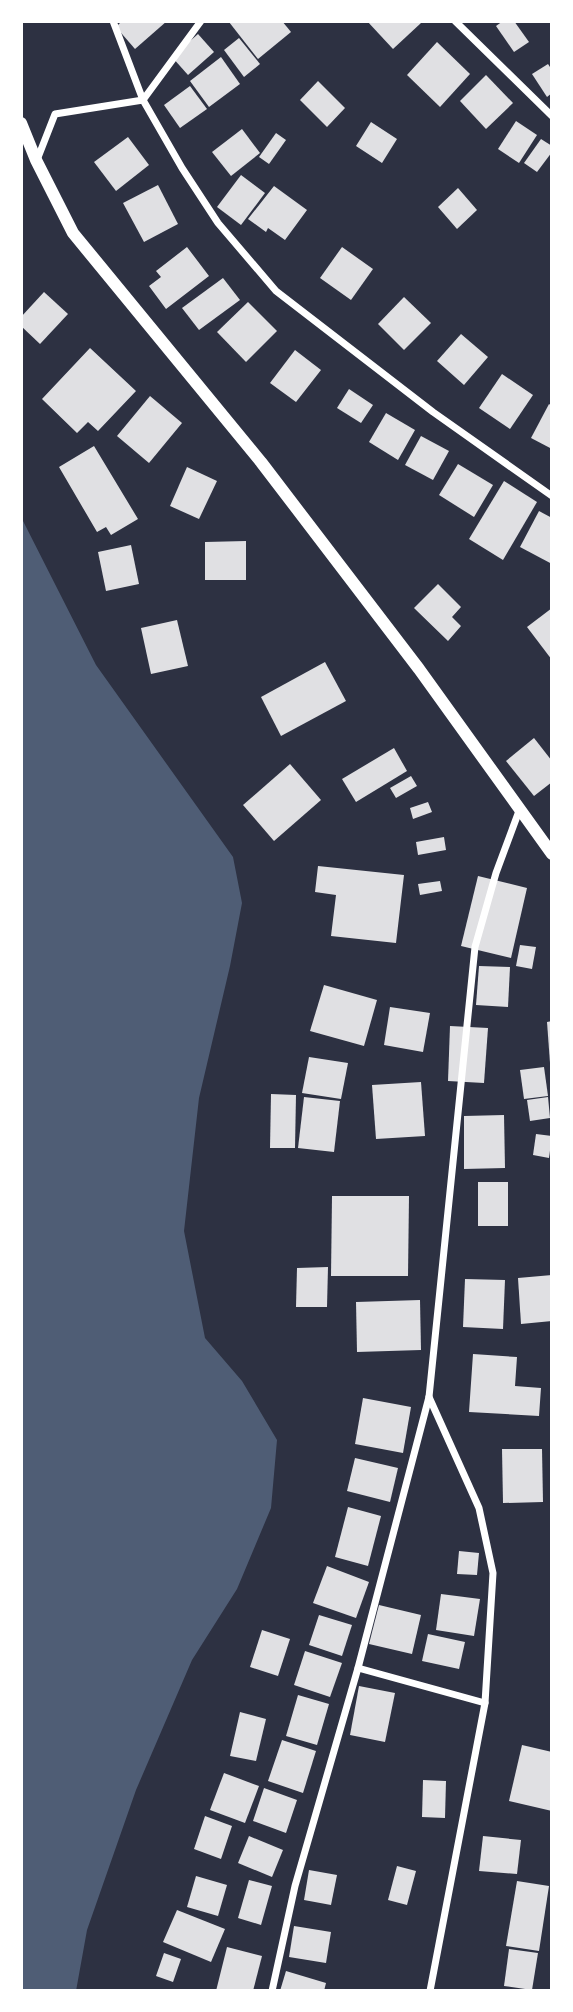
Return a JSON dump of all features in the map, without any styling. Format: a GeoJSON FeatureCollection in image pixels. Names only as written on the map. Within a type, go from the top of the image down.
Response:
{"type":"FeatureCollection","features":[{"type":"Feature","properties":{"kind":"street"},"geometry":{"type":"LineString","coordinates":[[113,21],[143,100],[182,167],[218,223],[276,291],[433,412],[552,496]]}},
{"type":"Feature","properties":{"kind":"street"},"geometry":{"type":"LineString","coordinates":[[36,160],[55,114],[143,100],[201,21]]}},
{"type":"Feature","properties":{"kind":"street"},"geometry":{"type":"LineString","coordinates":[[455,21],[552,116]]}},
{"type":"Feature","properties":{"kind":"street"},"geometry":{"type":"LineString","coordinates":[[21,123],[36,160],[73,233],[269,473],[419,669],[552,854]]}},
{"type":"Feature","properties":{"kind":"street"},"geometry":{"type":"LineString","coordinates":[[272,1991],[295,1886],[358,1668],[429,1397],[475,947],[496,873],[519,811]]}},
{"type":"Feature","properties":{"kind":"street"},"geometry":{"type":"LineString","coordinates":[[429,1397],[479,1508],[493,1573],[485,1703],[430,1991]]}},
{"type":"Feature","properties":{"kind":"street"},"geometry":{"type":"LineString","coordinates":[[358,1668],[485,1703]]}},
{"type":"Feature","properties":{"kind":"water"},"geometry":{"type":"Polygon","coordinates":[[[21,517],[96,665],[233,857],[242,903],[199,1098],[184,1231],[205,1338],[242,1381],[277,1440],[271,1508],[237,1589],[192,1660],[136,1790],[87,1930],[76,1991],[21,1991],[21,517]]]}},
{"type":"Feature","properties":{"kind":"building"},"geometry":{"type":"Polygon","coordinates":[[[122,21],[167,21],[135,49],[116,27],[122,21]]]}},
{"type":"Feature","properties":{"kind":"building"},"geometry":{"type":"Polygon","coordinates":[[[282,21],[291,32],[258,59],[229,22],[282,21]]]}},
{"type":"Feature","properties":{"kind":"building"},"geometry":{"type":"Polygon","coordinates":[[[367,21],[419,21],[421,23],[393,49],[367,21]]]}},
{"type":"Feature","properties":{"kind":"building"},"geometry":{"type":"Polygon","coordinates":[[[503,21],[514,21],[529,42],[514,52],[496,26],[503,21]]]}},
{"type":"Feature","properties":{"kind":"building"},"geometry":{"type":"Polygon","coordinates":[[[198,34],[214,52],[188,75],[172,57],[198,34]]]}},
{"type":"Feature","properties":{"kind":"building"},"geometry":{"type":"Polygon","coordinates":[[[239,38],[260,64],[244,77],[224,50],[239,38]]]}},
{"type":"Feature","properties":{"kind":"building"},"geometry":{"type":"Polygon","coordinates":[[[437,42],[470,74],[440,107],[407,75],[437,42]]]}},
{"type":"Feature","properties":{"kind":"building"},"geometry":{"type":"Polygon","coordinates":[[[221,57],[240,84],[209,107],[190,81],[221,57]]]}},
{"type":"Feature","properties":{"kind":"building"},"geometry":{"type":"Polygon","coordinates":[[[548,64],[552,70],[552,93],[547,97],[532,74],[548,64]]]}},
{"type":"Feature","properties":{"kind":"building"},"geometry":{"type":"Polygon","coordinates":[[[486,75],[513,103],[486,129],[460,101],[486,75]]]}},
{"type":"Feature","properties":{"kind":"building"},"geometry":{"type":"Polygon","coordinates":[[[318,81],[345,108],[327,127],[300,100],[318,81]]]}},
{"type":"Feature","properties":{"kind":"building"},"geometry":{"type":"Polygon","coordinates":[[[190,86],[207,109],[180,128],[164,105],[190,86]]]}},
{"type":"Feature","properties":{"kind":"building"},"geometry":{"type":"Polygon","coordinates":[[[516,121],[537,135],[519,163],[498,149],[516,121]]]}},
{"type":"Feature","properties":{"kind":"building"},"geometry":{"type":"Polygon","coordinates":[[[371,122],[397,139],[382,163],[356,146],[371,122]]]}},
{"type":"Feature","properties":{"kind":"building"},"geometry":{"type":"Polygon","coordinates":[[[242,129],[260,153],[231,176],[212,152],[242,129]]]}},
{"type":"Feature","properties":{"kind":"building"},"geometry":{"type":"Polygon","coordinates":[[[276,133],[286,140],[269,164],[259,157],[276,133]]]}},
{"type":"Feature","properties":{"kind":"building"},"geometry":{"type":"Polygon","coordinates":[[[128,137],[149,165],[116,191],[94,162],[128,137]]]}},
{"type":"Feature","properties":{"kind":"building"},"geometry":{"type":"Polygon","coordinates":[[[541,139],[552,146],[552,152],[537,172],[524,163],[541,139]]]}},
{"type":"Feature","properties":{"kind":"building"},"geometry":{"type":"Polygon","coordinates":[[[241,175],[265,193],[241,225],[217,207],[241,175]]]}},
{"type":"Feature","properties":{"kind":"building"},"geometry":{"type":"Polygon","coordinates":[[[158,185],[178,224],[144,242],[123,203],[158,185]]]}},
{"type":"Feature","properties":{"kind":"building"},"geometry":{"type":"Polygon","coordinates":[[[274,186],[307,210],[285,240],[268,228],[266,232],[248,219],[274,186]]]}},
{"type":"Feature","properties":{"kind":"building"},"geometry":{"type":"Polygon","coordinates":[[[458,188],[477,210],[457,229],[438,207],[458,188]]]}},
{"type":"Feature","properties":{"kind":"building"},"geometry":{"type":"Polygon","coordinates":[[[187,247],[209,276],[166,309],[149,286],[161,277],[156,271],[187,247]]]}},
{"type":"Feature","properties":{"kind":"building"},"geometry":{"type":"Polygon","coordinates":[[[342,247],[373,269],[351,300],[320,278],[342,247]]]}},
{"type":"Feature","properties":{"kind":"building"},"geometry":{"type":"Polygon","coordinates":[[[223,278],[240,300],[199,330],[182,308],[223,278]]]}},
{"type":"Feature","properties":{"kind":"building"},"geometry":{"type":"Polygon","coordinates":[[[44,292],[68,314],[40,344],[21,326],[21,317],[44,292]]]}},
{"type":"Feature","properties":{"kind":"building"},"geometry":{"type":"Polygon","coordinates":[[[404,297],[431,323],[404,350],[378,324],[404,297]]]}},
{"type":"Feature","properties":{"kind":"building"},"geometry":{"type":"Polygon","coordinates":[[[248,302],[277,331],[246,362],[217,332],[248,302]]]}},
{"type":"Feature","properties":{"kind":"building"},"geometry":{"type":"Polygon","coordinates":[[[461,334],[488,357],[464,385],[437,361],[461,334]]]}},
{"type":"Feature","properties":{"kind":"building"},"geometry":{"type":"Polygon","coordinates":[[[90,348],[136,391],[98,431],[88,422],[77,433],[42,399],[90,348]]]}},
{"type":"Feature","properties":{"kind":"building"},"geometry":{"type":"Polygon","coordinates":[[[295,350],[321,370],[296,402],[270,383],[295,350]]]}},
{"type":"Feature","properties":{"kind":"building"},"geometry":{"type":"Polygon","coordinates":[[[502,374],[533,395],[510,429],[479,408],[502,374]]]}},
{"type":"Feature","properties":{"kind":"building"},"geometry":{"type":"Polygon","coordinates":[[[349,389],[373,405],[361,423],[337,408],[349,389]]]}},
{"type":"Feature","properties":{"kind":"building"},"geometry":{"type":"Polygon","coordinates":[[[150,396],[182,423],[149,463],[117,436],[150,396]]]}},
{"type":"Feature","properties":{"kind":"building"},"geometry":{"type":"Polygon","coordinates":[[[549,404],[552,406],[552,449],[531,438],[549,404]]]}},
{"type":"Feature","properties":{"kind":"building"},"geometry":{"type":"Polygon","coordinates":[[[386,413],[415,430],[398,460],[369,442],[386,413]]]}},
{"type":"Feature","properties":{"kind":"building"},"geometry":{"type":"Polygon","coordinates":[[[421,436],[449,451],[433,480],[405,465],[421,436]]]}},
{"type":"Feature","properties":{"kind":"building"},"geometry":{"type":"Polygon","coordinates":[[[94,446],[138,519],[111,535],[106,527],[97,532],[59,467],[94,446]]]}},
{"type":"Feature","properties":{"kind":"building"},"geometry":{"type":"Polygon","coordinates":[[[458,464],[493,485],[474,517],[439,495],[458,464]]]}},
{"type":"Feature","properties":{"kind":"building"},"geometry":{"type":"Polygon","coordinates":[[[187,467],[217,481],[199,519],[170,506],[187,467]]]}},
{"type":"Feature","properties":{"kind":"building"},"geometry":{"type":"Polygon","coordinates":[[[504,481],[537,502],[503,560],[469,539],[504,481]]]}},
{"type":"Feature","properties":{"kind":"building"},"geometry":{"type":"Polygon","coordinates":[[[539,511],[552,518],[552,564],[520,547],[539,511]]]}},
{"type":"Feature","properties":{"kind":"building"},"geometry":{"type":"Polygon","coordinates":[[[246,541],[246,580],[205,580],[205,542],[246,541]]]}},
{"type":"Feature","properties":{"kind":"building"},"geometry":{"type":"Polygon","coordinates":[[[131,545],[139,584],[106,591],[98,552],[131,545]]]}},
{"type":"Feature","properties":{"kind":"building"},"geometry":{"type":"Polygon","coordinates":[[[438,584],[461,607],[452,617],[461,626],[448,641],[414,608],[438,584]]]}},
{"type":"Feature","properties":{"kind":"building"},"geometry":{"type":"Polygon","coordinates":[[[552,608],[552,660],[527,627],[552,608]]]}},
{"type":"Feature","properties":{"kind":"building"},"geometry":{"type":"Polygon","coordinates":[[[177,620],[188,666],[151,674],[141,628],[177,620]]]}},
{"type":"Feature","properties":{"kind":"building"},"geometry":{"type":"Polygon","coordinates":[[[325,662],[346,701],[281,736],[261,697],[325,662]]]}},
{"type":"Feature","properties":{"kind":"building"},"geometry":{"type":"Polygon","coordinates":[[[534,738],[552,761],[552,782],[534,796],[506,761],[534,738]]]}},
{"type":"Feature","properties":{"kind":"building"},"geometry":{"type":"Polygon","coordinates":[[[394,748],[407,771],[356,802],[342,779],[394,748]]]}},
{"type":"Feature","properties":{"kind":"building"},"geometry":{"type":"Polygon","coordinates":[[[290,764],[321,800],[274,841],[243,805],[290,764]]]}},
{"type":"Feature","properties":{"kind":"building"},"geometry":{"type":"Polygon","coordinates":[[[411,776],[417,786],[396,798],[390,788],[411,776]]]}},
{"type":"Feature","properties":{"kind":"building"},"geometry":{"type":"Polygon","coordinates":[[[428,802],[432,812],[413,819],[410,808],[428,802]]]}},
{"type":"Feature","properties":{"kind":"building"},"geometry":{"type":"Polygon","coordinates":[[[444,837],[446,850],[418,855],[416,842],[444,837]]]}},
{"type":"Feature","properties":{"kind":"building"},"geometry":{"type":"Polygon","coordinates":[[[318,866],[404,875],[396,943],[331,936],[336,895],[315,892],[318,866]]]}},
{"type":"Feature","properties":{"kind":"building"},"geometry":{"type":"Polygon","coordinates":[[[478,876],[527,888],[511,958],[461,946],[478,876]]]}},
{"type":"Feature","properties":{"kind":"building"},"geometry":{"type":"Polygon","coordinates":[[[440,881],[442,891],[420,895],[418,884],[440,881]]]}},
{"type":"Feature","properties":{"kind":"building"},"geometry":{"type":"Polygon","coordinates":[[[520,945],[536,947],[532,969],[516,966],[520,945]]]}},
{"type":"Feature","properties":{"kind":"building"},"geometry":{"type":"Polygon","coordinates":[[[479,966],[510,967],[508,1007],[476,1005],[479,966]]]}},
{"type":"Feature","properties":{"kind":"building"},"geometry":{"type":"Polygon","coordinates":[[[324,985],[377,1000],[364,1046],[310,1031],[324,985]]]}},
{"type":"Feature","properties":{"kind":"building"},"geometry":{"type":"Polygon","coordinates":[[[390,1007],[430,1013],[423,1052],[384,1045],[390,1007]]]}},
{"type":"Feature","properties":{"kind":"building"},"geometry":{"type":"Polygon","coordinates":[[[552,1021],[552,1062],[550,1063],[547,1022],[552,1021]]]}},
{"type":"Feature","properties":{"kind":"building"},"geometry":{"type":"Polygon","coordinates":[[[450,1026],[488,1028],[484,1083],[448,1081],[450,1026]]]}},
{"type":"Feature","properties":{"kind":"building"},"geometry":{"type":"Polygon","coordinates":[[[309,1057],[348,1063],[341,1099],[302,1093],[309,1057]]]}},
{"type":"Feature","properties":{"kind":"building"},"geometry":{"type":"Polygon","coordinates":[[[544,1067],[548,1096],[524,1099],[520,1070],[544,1067]]]}},
{"type":"Feature","properties":{"kind":"building"},"geometry":{"type":"Polygon","coordinates":[[[421,1082],[425,1136],[376,1139],[372,1085],[421,1082]]]}},
{"type":"Feature","properties":{"kind":"building"},"geometry":{"type":"Polygon","coordinates":[[[271,1094],[296,1095],[295,1148],[270,1148],[271,1094]]]}},
{"type":"Feature","properties":{"kind":"building"},"geometry":{"type":"Polygon","coordinates":[[[304,1097],[340,1101],[334,1152],[298,1148],[304,1097]]]}},
{"type":"Feature","properties":{"kind":"building"},"geometry":{"type":"Polygon","coordinates":[[[548,1097],[550,1118],[530,1121],[527,1100],[548,1097]]]}},
{"type":"Feature","properties":{"kind":"building"},"geometry":{"type":"Polygon","coordinates":[[[504,1115],[505,1168],[464,1169],[464,1116],[504,1115]]]}},
{"type":"Feature","properties":{"kind":"building"},"geometry":{"type":"Polygon","coordinates":[[[536,1134],[552,1136],[549,1158],[533,1155],[536,1134]]]}},
{"type":"Feature","properties":{"kind":"building"},"geometry":{"type":"Polygon","coordinates":[[[478,1182],[508,1182],[508,1226],[478,1226],[478,1182]]]}},
{"type":"Feature","properties":{"kind":"building"},"geometry":{"type":"Polygon","coordinates":[[[332,1196],[409,1196],[408,1276],[331,1276],[332,1196]]]}},
{"type":"Feature","properties":{"kind":"building"},"geometry":{"type":"Polygon","coordinates":[[[328,1267],[327,1307],[296,1307],[297,1268],[328,1267]]]}},
{"type":"Feature","properties":{"kind":"building"},"geometry":{"type":"Polygon","coordinates":[[[552,1275],[552,1321],[521,1324],[518,1278],[552,1275]]]}},
{"type":"Feature","properties":{"kind":"building"},"geometry":{"type":"Polygon","coordinates":[[[465,1279],[505,1280],[503,1329],[463,1327],[465,1279]]]}},
{"type":"Feature","properties":{"kind":"building"},"geometry":{"type":"Polygon","coordinates":[[[420,1300],[421,1350],[357,1352],[356,1302],[420,1300]]]}},
{"type":"Feature","properties":{"kind":"building"},"geometry":{"type":"Polygon","coordinates":[[[473,1354],[517,1357],[515,1386],[541,1388],[539,1416],[469,1412],[473,1354]]]}},
{"type":"Feature","properties":{"kind":"building"},"geometry":{"type":"Polygon","coordinates":[[[363,1398],[411,1407],[403,1453],[355,1444],[363,1398]]]}},
{"type":"Feature","properties":{"kind":"building"},"geometry":{"type":"Polygon","coordinates":[[[502,1449],[542,1449],[543,1502],[503,1503],[502,1449]]]}},
{"type":"Feature","properties":{"kind":"building"},"geometry":{"type":"Polygon","coordinates":[[[355,1458],[398,1468],[390,1502],[347,1491],[355,1458]]]}},
{"type":"Feature","properties":{"kind":"building"},"geometry":{"type":"Polygon","coordinates":[[[348,1507],[381,1516],[368,1566],[335,1557],[348,1507]]]}},
{"type":"Feature","properties":{"kind":"building"},"geometry":{"type":"Polygon","coordinates":[[[459,1551],[479,1553],[477,1575],[457,1574],[459,1551]]]}},
{"type":"Feature","properties":{"kind":"building"},"geometry":{"type":"Polygon","coordinates":[[[327,1566],[369,1582],[356,1618],[313,1603],[327,1566]]]}},
{"type":"Feature","properties":{"kind":"building"},"geometry":{"type":"Polygon","coordinates":[[[441,1594],[480,1599],[474,1636],[436,1630],[441,1594]]]}},
{"type":"Feature","properties":{"kind":"building"},"geometry":{"type":"Polygon","coordinates":[[[379,1605],[421,1615],[412,1654],[369,1644],[379,1605]]]}},
{"type":"Feature","properties":{"kind":"building"},"geometry":{"type":"Polygon","coordinates":[[[319,1615],[352,1625],[342,1656],[309,1645],[319,1615]]]}},
{"type":"Feature","properties":{"kind":"building"},"geometry":{"type":"Polygon","coordinates":[[[262,1630],[290,1639],[278,1676],[250,1667],[262,1630]]]}},
{"type":"Feature","properties":{"kind":"building"},"geometry":{"type":"Polygon","coordinates":[[[428,1634],[465,1642],[459,1669],[422,1661],[428,1634]]]}},
{"type":"Feature","properties":{"kind":"building"},"geometry":{"type":"Polygon","coordinates":[[[305,1651],[342,1663],[330,1697],[294,1685],[305,1651]]]}},
{"type":"Feature","properties":{"kind":"building"},"geometry":{"type":"Polygon","coordinates":[[[359,1686],[395,1693],[385,1742],[350,1735],[359,1686]]]}},
{"type":"Feature","properties":{"kind":"building"},"geometry":{"type":"Polygon","coordinates":[[[298,1695],[329,1704],[317,1745],[286,1736],[298,1695]]]}},
{"type":"Feature","properties":{"kind":"building"},"geometry":{"type":"Polygon","coordinates":[[[240,1712],[266,1719],[256,1761],[230,1756],[240,1712]]]}},
{"type":"Feature","properties":{"kind":"building"},"geometry":{"type":"Polygon","coordinates":[[[282,1740],[316,1751],[303,1793],[268,1781],[282,1740]]]}},
{"type":"Feature","properties":{"kind":"building"},"geometry":{"type":"Polygon","coordinates":[[[522,1745],[552,1752],[552,1811],[509,1801],[522,1745]]]}},
{"type":"Feature","properties":{"kind":"building"},"geometry":{"type":"Polygon","coordinates":[[[224,1773],[259,1786],[245,1823],[210,1810],[224,1773]]]}},
{"type":"Feature","properties":{"kind":"building"},"geometry":{"type":"Polygon","coordinates":[[[423,1780],[446,1781],[445,1818],[422,1817],[423,1780]]]}},
{"type":"Feature","properties":{"kind":"building"},"geometry":{"type":"Polygon","coordinates":[[[264,1788],[297,1800],[286,1833],[253,1821],[264,1788]]]}},
{"type":"Feature","properties":{"kind":"building"},"geometry":{"type":"Polygon","coordinates":[[[205,1816],[232,1826],[221,1859],[194,1849],[205,1816]]]}},
{"type":"Feature","properties":{"kind":"building"},"geometry":{"type":"Polygon","coordinates":[[[249,1836],[283,1850],[272,1877],[238,1863],[249,1836]]]}},
{"type":"Feature","properties":{"kind":"building"},"geometry":{"type":"Polygon","coordinates":[[[483,1836],[521,1840],[517,1874],[479,1871],[483,1836]]]}},
{"type":"Feature","properties":{"kind":"building"},"geometry":{"type":"Polygon","coordinates":[[[397,1866],[416,1871],[407,1905],[388,1900],[397,1866]]]}},
{"type":"Feature","properties":{"kind":"building"},"geometry":{"type":"Polygon","coordinates":[[[309,1870],[337,1875],[331,1905],[304,1900],[309,1870]]]}},
{"type":"Feature","properties":{"kind":"building"},"geometry":{"type":"Polygon","coordinates":[[[196,1876],[227,1885],[218,1916],[187,1907],[196,1876]]]}},
{"type":"Feature","properties":{"kind":"building"},"geometry":{"type":"Polygon","coordinates":[[[249,1880],[272,1886],[261,1925],[238,1918],[249,1880]]]}},
{"type":"Feature","properties":{"kind":"building"},"geometry":{"type":"Polygon","coordinates":[[[517,1881],[549,1886],[539,1951],[506,1946],[517,1881]]]}},
{"type":"Feature","properties":{"kind":"building"},"geometry":{"type":"Polygon","coordinates":[[[177,1910],[225,1929],[211,1962],[163,1942],[177,1910]]]}},
{"type":"Feature","properties":{"kind":"building"},"geometry":{"type":"Polygon","coordinates":[[[294,1926],[331,1932],[326,1963],[289,1957],[294,1926]]]}},
{"type":"Feature","properties":{"kind":"building"},"geometry":{"type":"Polygon","coordinates":[[[227,1947],[262,1956],[253,1991],[216,1991],[227,1947]]]}},
{"type":"Feature","properties":{"kind":"building"},"geometry":{"type":"Polygon","coordinates":[[[509,1949],[538,1953],[532,1990],[504,1986],[509,1949]]]}},
{"type":"Feature","properties":{"kind":"building"},"geometry":{"type":"Polygon","coordinates":[[[164,1953],[181,1959],[173,1982],[156,1976],[164,1953]]]}},
{"type":"Feature","properties":{"kind":"building"},"geometry":{"type":"Polygon","coordinates":[[[286,1971],[326,1983],[324,1991],[280,1991],[286,1971]]]}}]}
